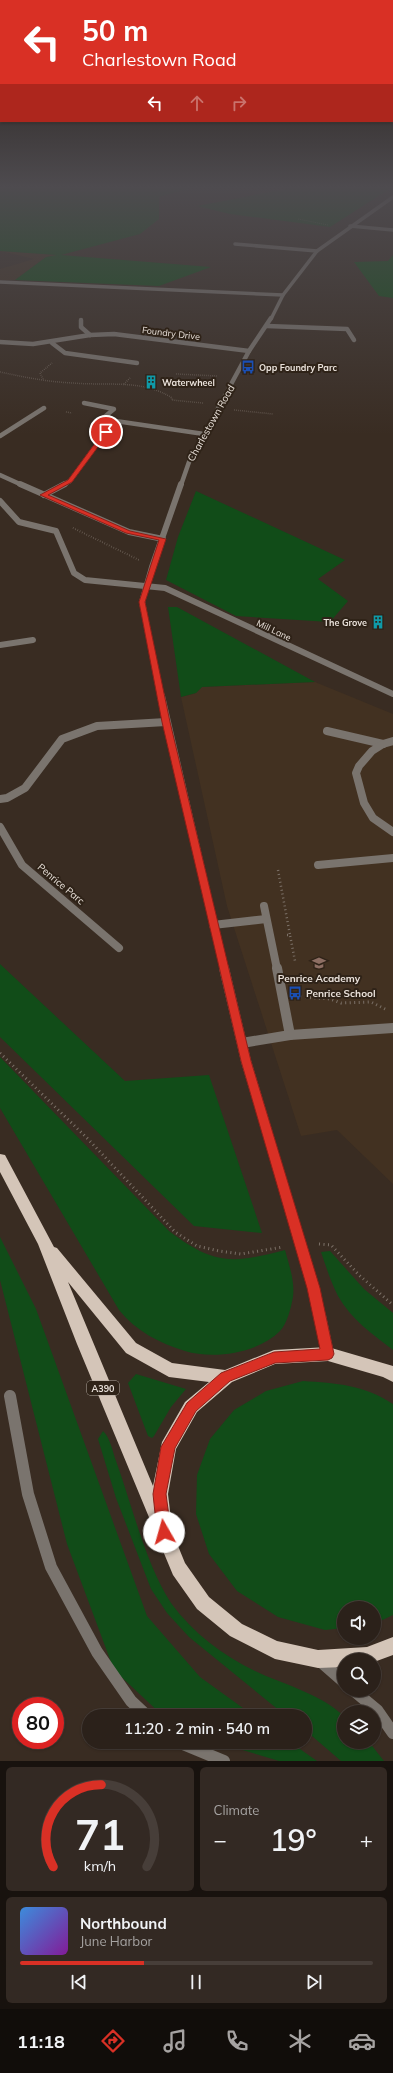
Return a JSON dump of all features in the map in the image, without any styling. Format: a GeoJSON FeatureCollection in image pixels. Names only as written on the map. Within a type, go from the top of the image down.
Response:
{"type":"FeatureCollection","features":[{"type":"Feature","properties":{"kind":"highway","name":"A390"},"geometry":{"type":"LineString","coordinates":[[0,1159],[45,1243],[84,1344],[164,1532],[178,1569],[203,1603],[236,1630],[275,1650],[318,1659],[367,1656],[393,1646]]}},
{"type":"Feature","properties":{"kind":"highway","name":"A390"},"geometry":{"type":"LineString","coordinates":[[45,1243],[131,1348],[170,1370],[226,1377]]}},
{"type":"Feature","properties":{"kind":"highway","name":"A390"},"geometry":{"type":"LineString","coordinates":[[164,1532],[160,1494],[168,1447],[192,1407],[226,1377],[274,1357],[328,1354],[387,1371],[393,1375]]}},
{"type":"Feature","properties":{"kind":"street","name":"Charlestown Road"},"geometry":{"type":"LineString","coordinates":[[301,270],[283,294],[267,326],[249,352],[189,462],[152,567],[142,602],[166,722],[242,1043],[314,1288],[328,1354]]}},
{"type":"Feature","properties":{"kind":"street"},"geometry":{"type":"LineString","coordinates":[[0,282],[283,294]]}},
{"type":"Feature","properties":{"kind":"street"},"geometry":{"type":"LineString","coordinates":[[82,320],[81,327],[90,335]]}},
{"type":"Feature","properties":{"kind":"street"},"geometry":{"type":"LineString","coordinates":[[267,326],[347,329],[354,340]]}},
{"type":"Feature","properties":{"kind":"street","name":"Foundry Drive"},"geometry":{"type":"LineString","coordinates":[[0,342],[16,345],[52,343],[90,335],[114,334],[249,352]]}},
{"type":"Feature","properties":{"kind":"street"},"geometry":{"type":"LineString","coordinates":[[52,343],[65,353],[137,364]]}},
{"type":"Feature","properties":{"kind":"street"},"geometry":{"type":"LineString","coordinates":[[84,403],[114,409],[102,419],[204,434]]}},
{"type":"Feature","properties":{"kind":"street"},"geometry":{"type":"LineString","coordinates":[[0,436],[44,408]]}},
{"type":"Feature","properties":{"kind":"street"},"geometry":{"type":"LineString","coordinates":[[44,495],[70,481],[106,432]]}},
{"type":"Feature","properties":{"kind":"street"},"geometry":{"type":"LineString","coordinates":[[0,475],[128,532],[163,539]]}},
{"type":"Feature","properties":{"kind":"street","name":"Mill Lane"},"geometry":{"type":"LineString","coordinates":[[0,500],[19,522],[56,531],[74,573],[85,580],[102,583],[148,585],[165,588],[393,694]]}},
{"type":"Feature","properties":{"kind":"street"},"geometry":{"type":"LineString","coordinates":[[0,645],[33,640]]}},
{"type":"Feature","properties":{"kind":"street"},"geometry":{"type":"LineString","coordinates":[[0,799],[7,798],[25,788],[62,739],[97,726],[166,722]]}},
{"type":"Feature","properties":{"kind":"street"},"geometry":{"type":"LineString","coordinates":[[327,731],[383,744]]}},
{"type":"Feature","properties":{"kind":"street"},"geometry":{"type":"LineString","coordinates":[[393,741],[383,744],[372,751],[358,766],[356,773],[364,803],[373,818],[393,832]]}},
{"type":"Feature","properties":{"kind":"street","name":"Penrice Parc"},"geometry":{"type":"LineString","coordinates":[[0,827],[22,865],[119,948]]}},
{"type":"Feature","properties":{"kind":"street"},"geometry":{"type":"LineString","coordinates":[[318,865],[393,858]]}},
{"type":"Feature","properties":{"kind":"street"},"geometry":{"type":"LineString","coordinates":[[264,906],[290,1035]]}},
{"type":"Feature","properties":{"kind":"street"},"geometry":{"type":"LineString","coordinates":[[213,925],[266,919]]}},
{"type":"Feature","properties":{"kind":"street"},"geometry":{"type":"LineString","coordinates":[[242,1043],[290,1035],[393,1028]]}},
{"type":"Feature","properties":{"kind":"street"},"geometry":{"type":"LineString","coordinates":[[10,1396],[28,1494],[51,1567],[97,1652],[131,1701],[140,1709]]}},
{"type":"Feature","properties":{"kind":"street"},"geometry":{"type":"LineString","coordinates":[[318,1659],[337,1676]]}},
{"type":"Feature","properties":{"kind":"street"},"geometry":{"type":"LineString","coordinates":[[361,1697],[376,1710],[393,1733]]}},
{"type":"Feature","properties":{"kind":"street"},"geometry":{"type":"LineString","coordinates":[[195,1749],[224,1761]]}},
{"type":"Feature","properties":{"kind":"path"},"geometry":{"type":"LineString","coordinates":[[43,380],[40,373],[44,369]]}},
{"type":"Feature","properties":{"kind":"path"},"geometry":{"type":"LineString","coordinates":[[0,372],[27,378],[97,385],[133,384],[157,390],[172,398],[172,400],[183,403],[273,414]]}},
{"type":"Feature","properties":{"kind":"path"},"geometry":{"type":"LineString","coordinates":[[176,374],[204,374],[235,379]]}},
{"type":"Feature","properties":{"kind":"path"},"geometry":{"type":"LineString","coordinates":[[124,384],[123,383],[131,377]]}},
{"type":"Feature","properties":{"kind":"path"},"geometry":{"type":"LineString","coordinates":[[69,526],[152,567]]}},
{"type":"Feature","properties":{"kind":"path"},"geometry":{"type":"LineString","coordinates":[[278,870],[295,965]]}},
{"type":"Feature","properties":{"kind":"path"},"geometry":{"type":"LineString","coordinates":[[269,936],[290,935]]}},
{"type":"Feature","properties":{"kind":"path"},"geometry":{"type":"LineString","coordinates":[[301,995],[301,998],[330,999],[341,1003],[371,1002],[393,1014]]}},
{"type":"Feature","properties":{"kind":"path"},"geometry":{"type":"LineString","coordinates":[[0,1053],[88,1139],[175,1232],[191,1243],[204,1248],[241,1254],[300,1243],[330,1245],[359,1275],[393,1306]]}},
{"type":"Feature","properties":{"kind":"shaded area"},"geometry":{"type":"Polygon","coordinates":[[[0,270],[28,270],[15,280],[0,280],[0,270]]]}},
{"type":"Feature","properties":{"kind":"shaded area","name":"Penrice Academy"},"geometry":{"type":"Polygon","coordinates":[[[315,682],[393,714],[393,1184],[337,1130],[301,1136],[227,906],[181,697],[196,693],[202,687],[315,682]]]}},
{"type":"Feature","properties":{"kind":"green space"},"geometry":{"type":"Polygon","coordinates":[[[28,270],[202,270],[159,286],[15,280],[28,270]]]}},
{"type":"Feature","properties":{"kind":"green space"},"geometry":{"type":"Polygon","coordinates":[[[360,270],[393,270],[393,298],[379,296],[360,270]]]}},
{"type":"Feature","properties":{"kind":"green space"},"geometry":{"type":"Polygon","coordinates":[[[196,491],[345,560],[318,579],[348,601],[330,622],[236,616],[166,580],[178,537],[196,491]]]}},
{"type":"Feature","properties":{"kind":"green space"},"geometry":{"type":"Polygon","coordinates":[[[168,607],[177,607],[315,682],[202,687],[196,693],[181,697],[168,607]]]}},
{"type":"Feature","properties":{"kind":"green space"},"geometry":{"type":"Polygon","coordinates":[[[0,964],[125,1081],[209,1075],[262,1233],[194,1226],[0,1037],[0,964]]]}},
{"type":"Feature","properties":{"kind":"green space"},"geometry":{"type":"Polygon","coordinates":[[[0,1057],[169,1231],[185,1242],[212,1256],[224,1258],[251,1258],[285,1250],[291,1273],[293,1297],[285,1324],[280,1331],[271,1339],[260,1345],[235,1353],[209,1355],[185,1351],[166,1344],[140,1330],[133,1324],[119,1310],[0,1108],[0,1057]]]}},
{"type":"Feature","properties":{"kind":"green space"},"geometry":{"type":"Polygon","coordinates":[[[0,1237],[36,1309],[147,1616],[200,1677],[244,1709],[156,1709],[114,1670],[67,1544],[0,1280],[0,1237]]]}},
{"type":"Feature","properties":{"kind":"green space"},"geometry":{"type":"Polygon","coordinates":[[[330,1251],[364,1289],[393,1313],[393,1350],[362,1326],[343,1304],[333,1285],[321,1252],[330,1251]]]}},
{"type":"Feature","properties":{"kind":"green space"},"geometry":{"type":"Polygon","coordinates":[[[136,1374],[186,1389],[171,1407],[152,1438],[148,1436],[128,1383],[136,1374]]]}},
{"type":"Feature","properties":{"kind":"green space"},"geometry":{"type":"Polygon","coordinates":[[[303,1381],[339,1384],[372,1393],[393,1404],[393,1615],[381,1621],[381,1601],[337,1601],[337,1629],[325,1630],[278,1617],[237,1591],[209,1554],[196,1514],[197,1475],[210,1439],[234,1410],[266,1391],[303,1381]]]}},
{"type":"Feature","properties":{"kind":"green space"},"geometry":{"type":"Polygon","coordinates":[[[103,1431],[108,1437],[140,1534],[154,1571],[162,1588],[180,1615],[202,1636],[226,1655],[252,1670],[317,1697],[337,1711],[337,1749],[375,1749],[384,1761],[341,1761],[312,1736],[312,1709],[277,1709],[189,1637],[167,1613],[151,1589],[116,1498],[98,1439],[103,1431]]]}},
{"type":"Feature","properties":{"kind":"green space"},"geometry":{"type":"Polygon","coordinates":[[[239,1749],[300,1749],[317,1761],[279,1761],[239,1749]]]}},
{"type":"Feature","properties":{"kind":"place","name":"Opp Foundry Parc"},"geometry":{"type":"Point","coordinates":[248,367]}},
{"type":"Feature","properties":{"kind":"place","name":"Waterwheel"},"geometry":{"type":"Point","coordinates":[151,382]}},
{"type":"Feature","properties":{"kind":"place","name":"The Grove"},"geometry":{"type":"Point","coordinates":[378,622]}},
{"type":"Feature","properties":{"kind":"place","name":"Penrice Academy"},"geometry":{"type":"Point","coordinates":[319,963]}},
{"type":"Feature","properties":{"kind":"place","name":"Penrice School"},"geometry":{"type":"Point","coordinates":[295,993]}},
{"type":"Feature","properties":{"kind":"route"},"geometry":{"type":"LineString","coordinates":[[106,432],[70,481],[44,495],[128,532],[163,539],[152,567],[142,602],[166,722],[216,940],[246,1061],[314,1288],[328,1354],[274,1357],[226,1377],[192,1407],[168,1447],[160,1494],[164,1532]]}}]}
